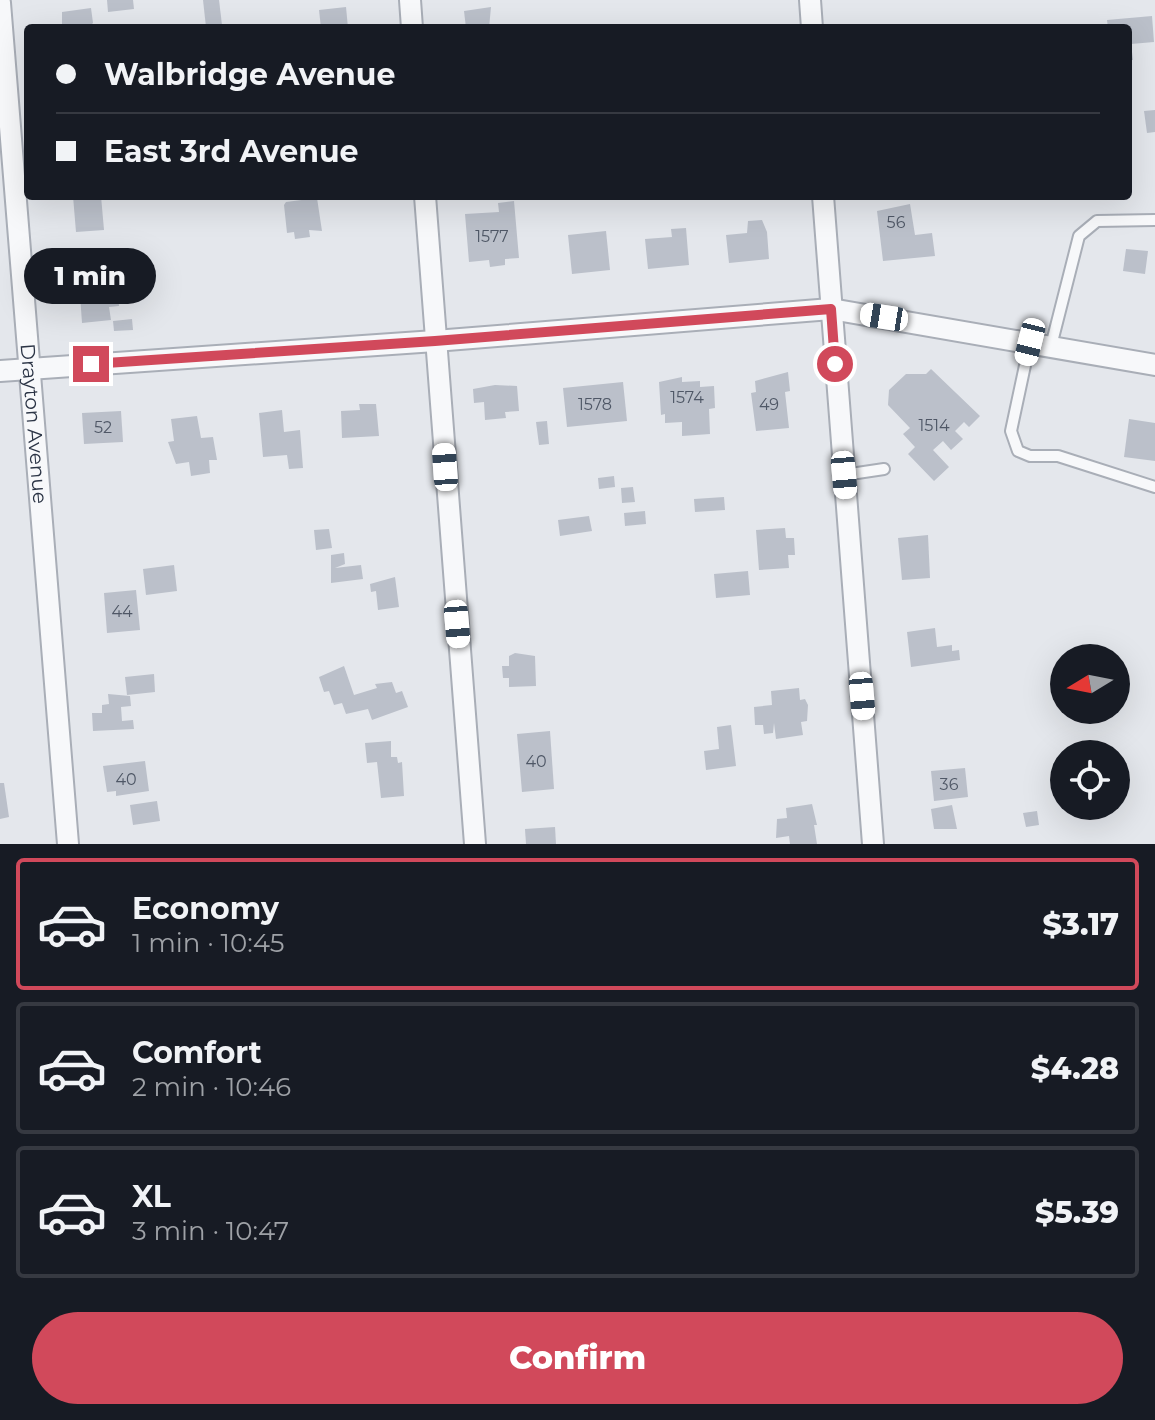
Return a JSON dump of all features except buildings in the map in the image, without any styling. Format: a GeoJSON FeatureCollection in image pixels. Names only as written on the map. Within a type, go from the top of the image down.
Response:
{"type":"FeatureCollection","features":[{"type":"Feature","properties":{"kind":"street"},"geometry":{"type":"LineString","coordinates":[[410,0],[412,24]]}},
{"type":"Feature","properties":{"kind":"street"},"geometry":{"type":"LineString","coordinates":[[810,0],[812,24]]}},
{"type":"Feature","properties":{"kind":"street","name":"Drayton Avenue"},"geometry":{"type":"LineString","coordinates":[[0,3],[68,844]]}},
{"type":"Feature","properties":{"kind":"street"},"geometry":{"type":"LineString","coordinates":[[425,200],[475,844]]}},
{"type":"Feature","properties":{"kind":"street"},"geometry":{"type":"LineString","coordinates":[[823,200],[873,844]]}},
{"type":"Feature","properties":{"kind":"street"},"geometry":{"type":"LineString","coordinates":[[0,371],[435,341],[831,309],[1155,365]]}},
{"type":"Feature","properties":{"kind":"lane"},"geometry":{"type":"LineString","coordinates":[[1051,346],[1079,236],[1097,221],[1155,220]]}},
{"type":"Feature","properties":{"kind":"lane"},"geometry":{"type":"LineString","coordinates":[[1030,342],[1011,431],[1018,451],[1030,456],[1058,456],[1155,487]]}},
{"type":"Feature","properties":{"kind":"lane"},"geometry":{"type":"LineString","coordinates":[[844,475],[884,469]]}},
{"type":"Feature","properties":{"kind":"route"},"geometry":{"type":"LineString","coordinates":[[91,364],[435,341],[831,309],[835,364]]}}]}
